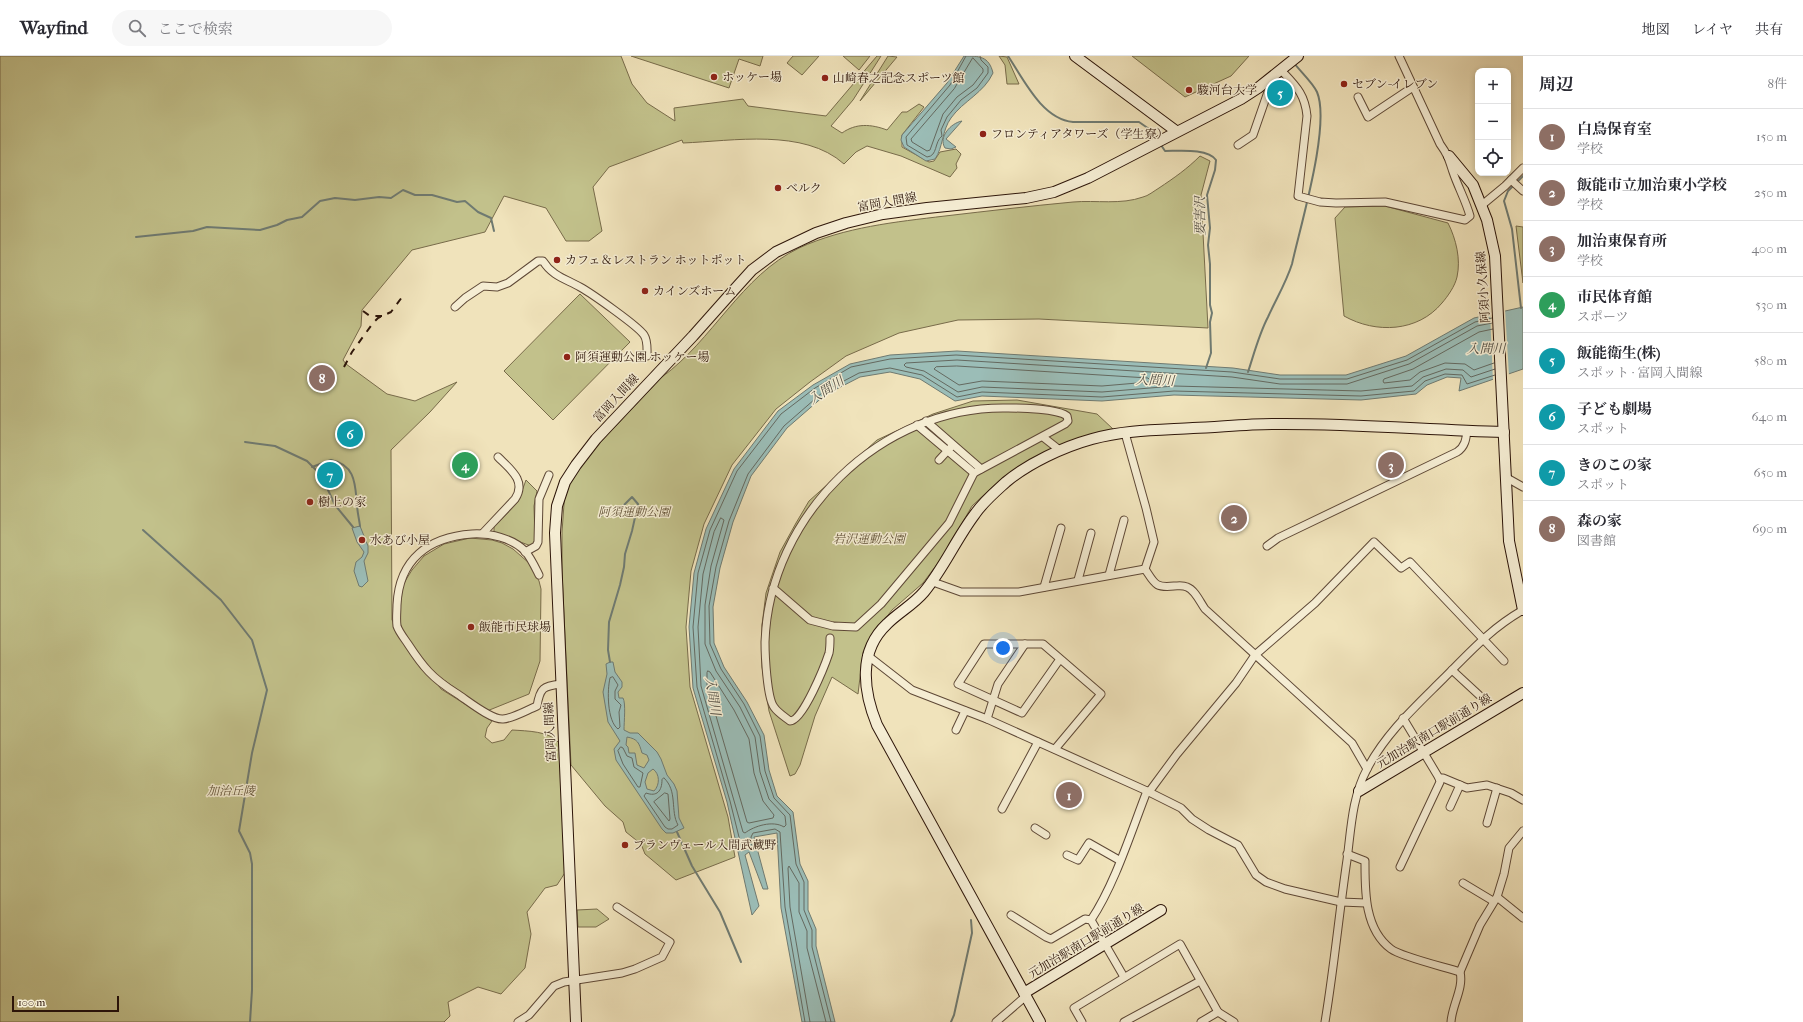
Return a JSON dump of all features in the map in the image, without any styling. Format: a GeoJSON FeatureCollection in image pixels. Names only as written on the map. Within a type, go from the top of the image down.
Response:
{"type":"FeatureCollection","features":[{"type":"Feature","properties":{"kind":"street"},"geometry":{"type":"LineString","coordinates":[[1075,56],[1176,131]]}},
{"type":"Feature","properties":{"kind":"street","name":"富岡入間線"},"geometry":{"type":"LineString","coordinates":[[576,1022],[573,981],[555,533],[557,506],[565,482],[576,465],[596,439],[752,270],[776,252],[846,223],[883,214],[927,208],[1003,201],[1054,192],[1088,178],[1176,131],[1241,99],[1270,79],[1298,56]]}},
{"type":"Feature","properties":{"kind":"street","name":"阿須小久保線"},"geometry":{"type":"LineString","coordinates":[[1399,56],[1440,144],[1473,185],[1482,205],[1491,236],[1495,256],[1509,541],[1523,610]]}},
{"type":"Feature","properties":{"kind":"street"},"geometry":{"type":"LineString","coordinates":[[1283,68],[1300,92],[1306,104],[1307,116],[1298,196],[1316,201],[1336,203],[1385,202],[1465,220],[1470,216],[1453,173],[1449,156]]}},
{"type":"Feature","properties":{"kind":"street"},"geometry":{"type":"LineString","coordinates":[[1238,145],[1253,135],[1269,89],[1270,79]]}},
{"type":"Feature","properties":{"kind":"street"},"geometry":{"type":"LineString","coordinates":[[1358,97],[1368,117],[1413,87]]}},
{"type":"Feature","properties":{"kind":"street"},"geometry":{"type":"LineString","coordinates":[[1482,205],[1516,185],[1523,168]]}},
{"type":"Feature","properties":{"kind":"street"},"geometry":{"type":"LineString","coordinates":[[455,308],[465,298],[482,286],[503,286],[538,261],[543,261],[548,269],[559,277],[580,287],[640,330],[646,341],[647,356]]}},
{"type":"Feature","properties":{"kind":"street"},"geometry":{"type":"LineString","coordinates":[[773,588],[810,620],[832,628],[856,627],[881,604],[949,523],[974,473],[1067,423],[1068,416],[1035,409],[998,408],[958,412],[917,424],[884,442],[839,476],[813,506],[800,528],[773,588],[766,630],[766,672],[773,707],[790,721],[795,720],[805,709],[829,652],[830,638]]}},
{"type":"Feature","properties":{"kind":"street"},"geometry":{"type":"LineString","coordinates":[[926,421],[981,469]]}},
{"type":"Feature","properties":{"kind":"street"},"geometry":{"type":"LineString","coordinates":[[917,424],[974,473]]}},
{"type":"Feature","properties":{"kind":"street"},"geometry":{"type":"LineString","coordinates":[[1040,1022],[877,725],[870,709],[865,671],[867,655],[876,637],[887,624],[918,599],[933,582],[975,513],[1008,481],[1049,456],[1092,439],[1125,432],[1272,424],[1444,428],[1467,431],[1504,432]]}},
{"type":"Feature","properties":{"kind":"street"},"geometry":{"type":"LineString","coordinates":[[1267,546],[1278,538],[1458,452],[1462,449],[1465,443],[1467,431]]}},
{"type":"Feature","properties":{"kind":"street"},"geometry":{"type":"LineString","coordinates":[[1125,432],[1154,542],[1145,569]]}},
{"type":"Feature","properties":{"kind":"street"},"geometry":{"type":"LineString","coordinates":[[1043,437],[1057,448]]}},
{"type":"Feature","properties":{"kind":"street"},"geometry":{"type":"LineString","coordinates":[[939,460],[953,444]]}},
{"type":"Feature","properties":{"kind":"street"},"geometry":{"type":"LineString","coordinates":[[483,533],[515,499],[519,492],[520,481],[518,476],[498,457]]}},
{"type":"Feature","properties":{"kind":"street"},"geometry":{"type":"LineString","coordinates":[[525,552],[536,546],[538,542],[539,499],[549,474]]}},
{"type":"Feature","properties":{"kind":"street"},"geometry":{"type":"LineString","coordinates":[[1507,478],[1523,487]]}},
{"type":"Feature","properties":{"kind":"street"},"geometry":{"type":"LineString","coordinates":[[1109,575],[1124,520]]}},
{"type":"Feature","properties":{"kind":"street"},"geometry":{"type":"LineString","coordinates":[[1044,587],[1061,528]]}},
{"type":"Feature","properties":{"kind":"street"},"geometry":{"type":"LineString","coordinates":[[539,575],[525,552],[509,541],[483,533],[460,535],[438,540],[429,545],[405,569],[398,591],[397,619],[400,633],[426,670],[441,684],[494,717],[508,718],[537,706],[540,693],[546,686],[561,684]]}},
{"type":"Feature","properties":{"kind":"street"},"geometry":{"type":"LineString","coordinates":[[1078,580],[1091,533]]}},
{"type":"Feature","properties":{"kind":"street"},"geometry":{"type":"LineString","coordinates":[[1091,920],[1100,906],[1148,792],[1177,754],[1236,683],[1255,656],[1314,603],[1374,542],[1401,568],[1410,562],[1504,661]]}},
{"type":"Feature","properties":{"kind":"street"},"geometry":{"type":"LineString","coordinates":[[933,582],[961,592],[1019,592],[1078,580],[1145,569]]}},
{"type":"Feature","properties":{"kind":"street"},"geometry":{"type":"LineString","coordinates":[[1145,569],[1155,584],[1161,587],[1188,587],[1205,609],[1352,743],[1367,769]]}},
{"type":"Feature","properties":{"kind":"street"},"geometry":{"type":"LineString","coordinates":[[1325,1022],[1348,854],[1350,823],[1367,769],[1380,748],[1403,718],[1482,639],[1506,620],[1523,610]]}},
{"type":"Feature","properties":{"kind":"street"},"geometry":{"type":"LineString","coordinates":[[1055,750],[1102,694],[1043,644],[984,644],[958,684],[1022,713],[1060,659]]}},
{"type":"Feature","properties":{"kind":"street"},"geometry":{"type":"LineString","coordinates":[[987,719],[998,684],[1025,644]]}},
{"type":"Feature","properties":{"kind":"street"},"geometry":{"type":"LineString","coordinates":[[867,655],[912,690],[987,719],[1181,808],[1192,819],[1209,830],[1238,845],[1256,875],[1266,882],[1285,889],[1341,902],[1366,903]]}},
{"type":"Feature","properties":{"kind":"street"},"geometry":{"type":"LineString","coordinates":[[1452,670],[1479,695]]}},
{"type":"Feature","properties":{"kind":"street","name":"元加治駅南口駅前通り線"},"geometry":{"type":"LineString","coordinates":[[1359,791],[1523,693]]}},
{"type":"Feature","properties":{"kind":"street"},"geometry":{"type":"LineString","coordinates":[[956,730],[965,711]]}},
{"type":"Feature","properties":{"kind":"street"},"geometry":{"type":"LineString","coordinates":[[1400,867],[1440,782],[1403,718]]}},
{"type":"Feature","properties":{"kind":"street"},"geometry":{"type":"LineString","coordinates":[[1002,809],[1038,742]]}},
{"type":"Feature","properties":{"kind":"street"},"geometry":{"type":"LineString","coordinates":[[1439,778],[1443,778],[1467,788],[1487,785],[1523,800]]}},
{"type":"Feature","properties":{"kind":"street"},"geometry":{"type":"LineString","coordinates":[[1450,807],[1460,785]]}},
{"type":"Feature","properties":{"kind":"street"},"geometry":{"type":"LineString","coordinates":[[1487,823],[1497,788]]}},
{"type":"Feature","properties":{"kind":"street"},"geometry":{"type":"LineString","coordinates":[[1035,828],[1046,835]]}},
{"type":"Feature","properties":{"kind":"street"},"geometry":{"type":"LineString","coordinates":[[1451,1022],[1454,1002],[1462,980],[1460,972],[1480,925],[1495,899],[1504,874],[1509,848],[1523,831]]}},
{"type":"Feature","properties":{"kind":"street"},"geometry":{"type":"LineString","coordinates":[[1067,855],[1078,860],[1089,842],[1119,860]]}},
{"type":"Feature","properties":{"kind":"street"},"geometry":{"type":"LineString","coordinates":[[1348,854],[1365,860],[1366,903],[1371,920],[1380,937],[1391,949],[1460,972]]}},
{"type":"Feature","properties":{"kind":"street"},"geometry":{"type":"LineString","coordinates":[[1463,883],[1495,899],[1523,918]]}},
{"type":"Feature","properties":{"kind":"street"},"geometry":{"type":"LineString","coordinates":[[518,1022],[529,1015],[554,986],[564,982],[622,973],[662,957],[670,942],[617,907]]}},
{"type":"Feature","properties":{"kind":"street","name":"元加治駅南口駅前通り線"},"geometry":{"type":"LineString","coordinates":[[1025,995],[1161,910]]}},
{"type":"Feature","properties":{"kind":"street"},"geometry":{"type":"LineString","coordinates":[[1011,915],[1046,938],[1051,939],[1084,919],[1091,920]]}},
{"type":"Feature","properties":{"kind":"street"},"geometry":{"type":"LineString","coordinates":[[1091,920],[1124,977]]}},
{"type":"Feature","properties":{"kind":"street"},"geometry":{"type":"LineString","coordinates":[[1082,1022],[1074,1008],[1180,944],[1218,1012],[1234,1022]]}},
{"type":"Feature","properties":{"kind":"street"},"geometry":{"type":"LineString","coordinates":[[1124,1022],[1200,981]]}},
{"type":"Feature","properties":{"kind":"street"},"geometry":{"type":"LineString","coordinates":[[996,1022],[1025,995]]}},
{"type":"Feature","properties":{"kind":"street"},"geometry":{"type":"LineString","coordinates":[[1201,1022],[1218,1012]]}},
{"type":"Feature","properties":{"kind":"green space","name":"加治丘陵"},"geometry":{"type":"Polygon","coordinates":[[[0,56],[621,56],[632,84],[647,103],[675,121],[674,108],[743,99],[748,106],[826,116],[877,56],[881,56],[853,100],[831,126],[842,133],[858,126],[869,126],[887,130],[902,112],[907,112],[919,104],[924,107],[902,135],[902,147],[929,162],[934,161],[940,152],[956,149],[961,154],[956,164],[957,168],[950,177],[901,156],[867,146],[856,152],[844,164],[828,153],[809,145],[789,141],[745,139],[683,143],[682,140],[609,167],[593,187],[602,231],[589,241],[566,241],[546,208],[504,196],[485,232],[412,250],[362,310],[361,326],[343,360],[346,364],[387,394],[415,401],[457,382],[430,412],[391,450],[392,620],[441,689],[492,721],[487,728],[485,737],[492,743],[504,740],[512,730],[531,731],[544,734],[555,739],[559,743],[568,868],[557,885],[545,888],[527,912],[531,934],[525,968],[501,994],[478,987],[448,1002],[450,1016],[444,1022],[0,1022],[0,56]]]}},
{"type":"Feature","properties":{"kind":"green space","name":"ホッケー場"},"geometry":{"type":"Polygon","coordinates":[[[631,56],[763,56],[760,66],[739,59],[729,88],[631,56]]]}},
{"type":"Feature","properties":{"kind":"green space"},"geometry":{"type":"Polygon","coordinates":[[[793,56],[819,56],[802,75],[787,63],[793,56]]]}},
{"type":"Feature","properties":{"kind":"green space"},"geometry":{"type":"Polygon","coordinates":[[[843,56],[870,56],[859,70],[843,56]]]}},
{"type":"Feature","properties":{"kind":"green space"},"geometry":{"type":"Polygon","coordinates":[[[888,56],[897,57],[860,101],[888,56]]]}},
{"type":"Feature","properties":{"kind":"green space"},"geometry":{"type":"Polygon","coordinates":[[[999,56],[1007,57],[1019,84],[1007,84],[1005,65],[999,56]]]}},
{"type":"Feature","properties":{"kind":"green space"},"geometry":{"type":"Polygon","coordinates":[[[1132,56],[1249,56],[1231,76],[1185,97],[1132,56]]]}},
{"type":"Feature","properties":{"kind":"green space","name":"阿須運動公園"},"geometry":{"type":"Polygon","coordinates":[[[1200,156],[1210,161],[1201,195],[1208,328],[1039,319],[958,320],[899,333],[846,356],[810,382],[776,409],[732,465],[704,524],[691,571],[686,627],[690,687],[728,817],[735,857],[676,880],[645,854],[641,844],[626,832],[623,822],[605,806],[571,765],[562,572],[562,532],[565,490],[577,467],[662,377],[697,345],[760,275],[779,260],[799,248],[852,230],[889,223],[1057,204],[1117,202],[1135,199],[1147,196],[1180,173],[1200,156]]]}},
{"type":"Feature","properties":{"kind":"green space"},"geometry":{"type":"Polygon","coordinates":[[[1385,206],[1448,223],[1458,256],[1456,280],[1451,291],[1442,303],[1432,313],[1421,320],[1409,325],[1396,327],[1369,326],[1344,316],[1335,218],[1345,207],[1385,206]]]}},
{"type":"Feature","properties":{"kind":"green space"},"geometry":{"type":"Polygon","coordinates":[[[1516,226],[1523,227],[1523,283],[1516,226]]]}},
{"type":"Feature","properties":{"kind":"green space","name":"阿須運動公園 ホッケー場"},"geometry":{"type":"Polygon","coordinates":[[[580,294],[630,342],[553,420],[504,371],[580,294]]]}},
{"type":"Feature","properties":{"kind":"green space","name":"岩沢運動公園"},"geometry":{"type":"Polygon","coordinates":[[[1017,400],[1097,414],[1113,429],[1080,439],[1033,459],[1000,480],[972,506],[944,555],[923,583],[892,610],[869,640],[863,652],[858,694],[832,677],[815,716],[800,765],[795,774],[790,776],[769,711],[762,667],[762,625],[766,593],[780,552],[809,501],[877,440],[933,414],[973,401],[1017,400]]]}},
{"type":"Feature","properties":{"kind":"green space"},"geometry":{"type":"Polygon","coordinates":[[[526,480],[537,491],[534,506],[535,539],[531,546],[494,532],[494,527],[518,502],[526,480]]]}},
{"type":"Feature","properties":{"kind":"green space","name":"飯能市民球場"},"geometry":{"type":"Polygon","coordinates":[[[470,538],[492,540],[513,549],[529,563],[539,581],[541,589],[540,661],[529,694],[487,711],[427,668],[404,634],[399,620],[399,604],[402,586],[412,570],[424,556],[444,544],[470,538]]]}},
{"type":"Feature","properties":{"kind":"green space"},"geometry":{"type":"Polygon","coordinates":[[[597,909],[609,919],[596,927],[578,927],[577,910],[597,909]]]}},
{"type":"Feature","properties":{"kind":"water"},"geometry":{"type":"Polygon","coordinates":[[[964,56],[983,58],[989,63],[993,73],[979,92],[961,107],[951,118],[946,128],[938,155],[935,159],[926,161],[904,147],[901,140],[902,135],[947,83],[964,56]]]}},
{"type":"Feature","properties":{"kind":"water"},"geometry":{"type":"Polygon","coordinates":[[[962,121],[946,139],[956,147],[951,149],[945,148],[943,144],[944,135],[950,128],[962,121]]]}},
{"type":"Feature","properties":{"kind":"water","name":"入間川"},"geometry":{"type":"Polygon","coordinates":[[[1523,307],[1523,369],[1459,391],[1461,378],[1447,377],[1427,385],[1416,394],[1361,400],[1174,395],[1102,401],[982,396],[955,401],[920,379],[890,372],[860,377],[825,395],[787,428],[751,476],[733,522],[720,568],[713,607],[714,643],[724,667],[747,702],[764,735],[769,770],[777,796],[793,812],[800,864],[808,881],[808,910],[816,929],[816,946],[835,1022],[802,1022],[781,908],[777,833],[754,837],[768,889],[763,889],[749,852],[745,855],[759,906],[752,915],[727,802],[693,688],[689,627],[694,573],[706,529],[734,469],[778,411],[813,385],[850,364],[890,355],[957,351],[1233,368],[1280,375],[1346,375],[1406,356],[1474,318],[1523,307]]]}},
{"type":"Feature","properties":{"kind":"water"},"geometry":{"type":"Polygon","coordinates":[[[360,526],[368,546],[368,553],[364,561],[368,581],[362,587],[359,586],[354,571],[356,562],[362,557],[364,552],[357,542],[352,528],[360,526]]]}},
{"type":"Feature","properties":{"kind":"water"},"geometry":{"type":"Polygon","coordinates":[[[613,662],[615,672],[622,682],[622,687],[618,692],[619,698],[623,698],[624,700],[624,730],[630,733],[638,733],[657,752],[667,775],[677,791],[679,818],[684,828],[673,833],[666,833],[662,829],[616,760],[614,749],[620,741],[608,722],[603,692],[607,674],[606,664],[613,662]],[[627,737],[626,745],[629,753],[635,753],[637,765],[644,768],[649,760],[647,755],[642,753],[636,740],[627,737]],[[653,769],[648,773],[645,782],[647,789],[654,791],[658,783],[658,777],[653,769]]]}},
{"type":"Feature","properties":{"kind":"pier"},"geometry":{"type":"Polygon","coordinates":[[[1505,309],[1509,376],[1493,382],[1490,312],[1505,309]]]}},
{"type":"Feature","properties":{"kind":"waterway","name":"要害沢"},"geometry":{"type":"LineString","coordinates":[[1008,56],[1027,87],[1052,114],[1073,122],[1139,122],[1152,131],[1157,140]]}},
{"type":"Feature","properties":{"kind":"waterway"},"geometry":{"type":"LineString","coordinates":[[1248,372],[1262,330],[1290,271],[1313,176],[1317,151],[1320,128],[1320,107],[1317,92],[1310,81],[1294,63]]}},
{"type":"Feature","properties":{"kind":"waterway","name":"要害沢"},"geometry":{"type":"LineString","coordinates":[[1161,145],[1165,151],[1200,152],[1212,156],[1216,160],[1215,170],[1207,195],[1210,228],[1208,245],[1210,264],[1210,305],[1212,313],[1210,322],[1211,353],[1206,368]]}},
{"type":"Feature","properties":{"kind":"waterway"},"geometry":{"type":"LineString","coordinates":[[1517,182],[1523,176]]}},
{"type":"Feature","properties":{"kind":"waterway"},"geometry":{"type":"LineString","coordinates":[[1514,185],[1508,191],[1504,201],[1512,229],[1521,308]]}},
{"type":"Feature","properties":{"kind":"waterway"},"geometry":{"type":"LineString","coordinates":[[136,237],[193,231],[207,227],[260,230],[277,225],[287,220],[302,217],[320,201],[335,198],[355,200],[379,197],[391,198],[403,190],[415,195],[432,195],[457,202],[465,201],[478,212],[491,218],[494,231]]}},
{"type":"Feature","properties":{"kind":"waterway"},"geometry":{"type":"LineString","coordinates":[[245,442],[275,446],[307,461],[321,475],[335,505],[353,527]]}},
{"type":"Feature","properties":{"kind":"waterway"},"geometry":{"type":"LineString","coordinates":[[312,467],[331,460],[345,466],[350,471],[356,490],[360,526]]}},
{"type":"Feature","properties":{"kind":"waterway"},"geometry":{"type":"LineString","coordinates":[[599,517],[608,512],[620,509],[632,497],[638,504],[625,554],[620,585],[609,622],[608,650],[610,662]]}},
{"type":"Feature","properties":{"kind":"waterway"},"geometry":{"type":"LineString","coordinates":[[143,530],[221,600],[252,640],[267,690],[252,753],[239,831],[250,853],[252,864],[252,990],[250,1022]]}},
{"type":"Feature","properties":{"kind":"waterway"},"geometry":{"type":"LineString","coordinates":[[677,832],[692,866],[720,912],[741,962]]}},
{"type":"Feature","properties":{"kind":"waterway"},"geometry":{"type":"LineString","coordinates":[[951,1022],[954,1015],[972,933],[971,920]]}},
{"type":"Feature","properties":{"kind":"railway"},"geometry":{"type":"LineString","coordinates":[[344,367],[352,352],[373,323],[378,318],[391,312],[405,293]]}},
{"type":"Feature","properties":{"kind":"railway"},"geometry":{"type":"LineString","coordinates":[[363,311],[370,316],[382,316]]}},
{"type":"Feature","properties":{"kind":"place","name":"ホッケー場"},"geometry":{"type":"Point","coordinates":[714,77]}},
{"type":"Feature","properties":{"kind":"place","name":"山崎春之記念スポーツ館"},"geometry":{"type":"Point","coordinates":[825,78]}},
{"type":"Feature","properties":{"kind":"place","name":"セブン-イレブン"},"geometry":{"type":"Point","coordinates":[1344,84]}},
{"type":"Feature","properties":{"kind":"place","name":"駿河台大学"},"geometry":{"type":"Point","coordinates":[1189,90]}},
{"type":"Feature","properties":{"kind":"place","name":"飯能衛生(株)"},"geometry":{"type":"Point","coordinates":[1280,93]}},
{"type":"Feature","properties":{"kind":"place","name":"フロンティアタワーズ（学生寮）"},"geometry":{"type":"Point","coordinates":[983,134]}},
{"type":"Feature","properties":{"kind":"place","name":"ベルク"},"geometry":{"type":"Point","coordinates":[778,188]}},
{"type":"Feature","properties":{"kind":"place","name":"カフェ＆レストラン ホットポット"},"geometry":{"type":"Point","coordinates":[557,260]}},
{"type":"Feature","properties":{"kind":"place","name":"カインズホーム"},"geometry":{"type":"Point","coordinates":[645,291]}},
{"type":"Feature","properties":{"kind":"place","name":"阿須運動公園 ホッケー場"},"geometry":{"type":"Point","coordinates":[567,357]}},
{"type":"Feature","properties":{"kind":"place","name":"森の家"},"geometry":{"type":"Point","coordinates":[322,378]}},
{"type":"Feature","properties":{"kind":"place","name":"子ども劇場"},"geometry":{"type":"Point","coordinates":[350,434]}},
{"type":"Feature","properties":{"kind":"place","name":"市民体育館"},"geometry":{"type":"Point","coordinates":[465,465]}},
{"type":"Feature","properties":{"kind":"place","name":"加治東保育所"},"geometry":{"type":"Point","coordinates":[1391,465]}},
{"type":"Feature","properties":{"kind":"place","name":"きのこの家"},"geometry":{"type":"Point","coordinates":[330,475]}},
{"type":"Feature","properties":{"kind":"place","name":"樹上の家"},"geometry":{"type":"Point","coordinates":[310,502]}},
{"type":"Feature","properties":{"kind":"place","name":"飯能市立加治東小学校"},"geometry":{"type":"Point","coordinates":[1234,518]}},
{"type":"Feature","properties":{"kind":"place","name":"水あび小屋"},"geometry":{"type":"Point","coordinates":[362,540]}},
{"type":"Feature","properties":{"kind":"place","name":"飯能市民球場"},"geometry":{"type":"Point","coordinates":[471,627]}},
{"type":"Feature","properties":{"kind":"place","name":"白鳥保育室"},"geometry":{"type":"Point","coordinates":[1069,795]}},
{"type":"Feature","properties":{"kind":"place","name":"プランヴェール入間武蔵野"},"geometry":{"type":"Point","coordinates":[625,845]}}]}
